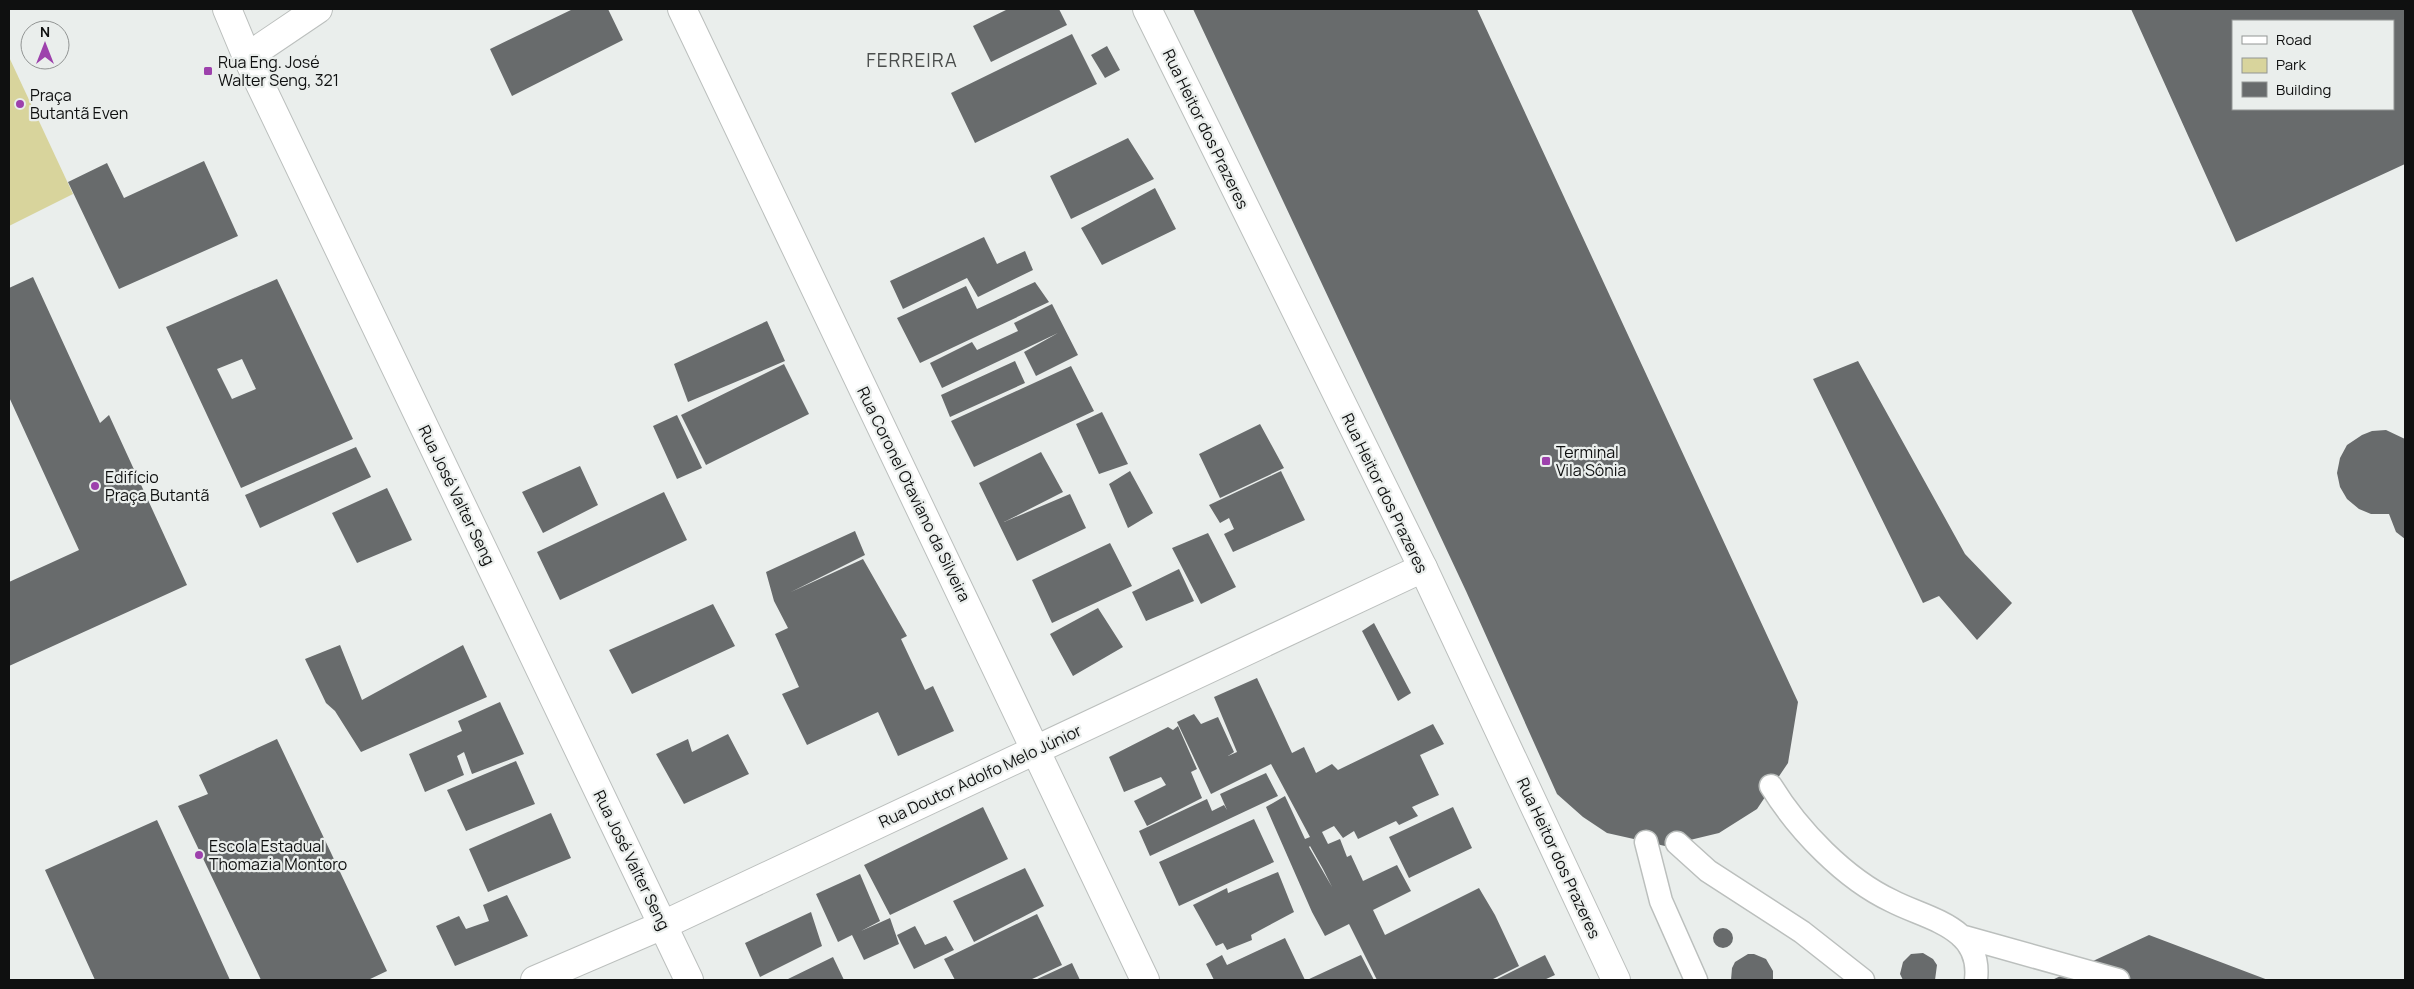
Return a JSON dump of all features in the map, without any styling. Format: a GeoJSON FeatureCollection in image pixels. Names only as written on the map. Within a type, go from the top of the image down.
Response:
{"type":"FeatureCollection","features":[{"type":"Feature","properties":{"kind":"street","name":"Rua José Valter Seng"},"geometry":{"type":"LineString","coordinates":[[227,9],[247,57],[689,980]]}},
{"type":"Feature","properties":{"kind":"street"},"geometry":{"type":"LineString","coordinates":[[247,57],[318,9]]}},
{"type":"Feature","properties":{"kind":"street","name":"Rua Coronel Otaviano da Silveira"},"geometry":{"type":"LineString","coordinates":[[682,9],[1145,980]]}},
{"type":"Feature","properties":{"kind":"street","name":"Rua Heitor dos Prazeres"},"geometry":{"type":"LineString","coordinates":[[1147,9],[1423,568],[1616,980]]}},
{"type":"Feature","properties":{"kind":"street","name":"Rua Doutor Adolfo Melo Júnior"},"geometry":{"type":"LineString","coordinates":[[535,980],[663,925],[1423,568]]}},
{"type":"Feature","properties":{"kind":"lane"},"geometry":{"type":"LineString","coordinates":[[1771,786],[1784,807],[1810,838],[1858,880],[1890,901],[1947,927],[1961,936],[2118,980]]}},
{"type":"Feature","properties":{"kind":"lane"},"geometry":{"type":"LineString","coordinates":[[1646,842],[1661,901],[1696,980]]}},
{"type":"Feature","properties":{"kind":"lane"},"geometry":{"type":"LineString","coordinates":[[1678,843],[1708,871],[1802,932],[1863,980]]}},
{"type":"Feature","properties":{"kind":"lane"},"geometry":{"type":"LineString","coordinates":[[1961,936],[1971,949],[1975,959],[1976,980]]}},
{"type":"Feature","properties":{"kind":"green space","name":"Praça Butantã Even"},"geometry":{"type":"Polygon","coordinates":[[[9,57],[73,194],[9,226],[9,57]]]}},
{"type":"Feature","properties":{"kind":"building"},"geometry":{"type":"Polygon","coordinates":[[[573,9],[608,9],[623,40],[512,96],[490,49],[573,9]]]}},
{"type":"Feature","properties":{"kind":"building"},"geometry":{"type":"Polygon","coordinates":[[[1008,9],[1059,9],[1067,25],[991,62],[973,26],[1008,9]]]}},
{"type":"Feature","properties":{"kind":"building"},"geometry":{"type":"Polygon","coordinates":[[[1193,9],[1477,9],[1798,702],[1788,763],[1757,809],[1719,833],[1665,846],[1607,833],[1583,817],[1557,794],[1466,591],[1193,9]]]}},
{"type":"Feature","properties":{"kind":"building"},"geometry":{"type":"Polygon","coordinates":[[[2131,9],[2405,9],[2405,164],[2236,242],[2131,9]]]}},
{"type":"Feature","properties":{"kind":"building"},"geometry":{"type":"Polygon","coordinates":[[[1072,34],[1097,84],[975,143],[951,93],[1072,34]]]}},
{"type":"Feature","properties":{"kind":"building"},"geometry":{"type":"Polygon","coordinates":[[[1107,46],[1120,70],[1105,78],[1091,55],[1107,46]]]}},
{"type":"Feature","properties":{"kind":"building"},"geometry":{"type":"Polygon","coordinates":[[[1128,138],[1154,179],[1071,219],[1050,176],[1128,138]]]}},
{"type":"Feature","properties":{"kind":"building"},"geometry":{"type":"Polygon","coordinates":[[[204,161],[238,236],[119,289],[68,182],[107,163],[124,198],[204,161]]]}},
{"type":"Feature","properties":{"kind":"building"},"geometry":{"type":"Polygon","coordinates":[[[1155,188],[1176,229],[1102,265],[1081,228],[1155,188]]]}},
{"type":"Feature","properties":{"kind":"building"},"geometry":{"type":"Polygon","coordinates":[[[984,237],[997,264],[1025,251],[1033,270],[978,297],[967,278],[903,309],[890,281],[984,237]]]}},
{"type":"Feature","properties":{"kind":"building","name":"Edifício Praça Butantã"},"geometry":{"type":"Polygon","coordinates":[[[33,277],[100,423],[109,415],[187,585],[9,666],[9,582],[79,550],[9,397],[9,288],[33,277]]]}},
{"type":"Feature","properties":{"kind":"building"},"geometry":{"type":"Polygon","coordinates":[[[277,279],[353,439],[241,488],[166,327],[277,279]],[[242,359],[217,369],[232,399],[256,389],[242,359]]]}},
{"type":"Feature","properties":{"kind":"building"},"geometry":{"type":"Polygon","coordinates":[[[1035,282],[1049,302],[920,363],[897,318],[966,286],[977,309],[1035,282]]]}},
{"type":"Feature","properties":{"kind":"building"},"geometry":{"type":"Polygon","coordinates":[[[1052,304],[1078,355],[1036,376],[1024,352],[1058,333],[942,388],[930,363],[972,342],[977,350],[1018,331],[1014,323],[1052,304]]]}},
{"type":"Feature","properties":{"kind":"building"},"geometry":{"type":"Polygon","coordinates":[[[767,321],[785,361],[688,402],[674,364],[767,321]]]}},
{"type":"Feature","properties":{"kind":"building"},"geometry":{"type":"Polygon","coordinates":[[[1015,361],[1025,383],[950,417],[941,395],[1015,361]]]}},
{"type":"Feature","properties":{"kind":"building"},"geometry":{"type":"Polygon","coordinates":[[[1858,361],[1965,554],[2012,603],[1977,640],[1939,596],[1923,603],[1813,379],[1858,361]]]}},
{"type":"Feature","properties":{"kind":"building"},"geometry":{"type":"Polygon","coordinates":[[[784,364],[809,414],[706,465],[681,415],[784,364]]]}},
{"type":"Feature","properties":{"kind":"building"},"geometry":{"type":"Polygon","coordinates":[[[1071,366],[1094,411],[974,467],[951,421],[1071,366]]]}},
{"type":"Feature","properties":{"kind":"building"},"geometry":{"type":"Polygon","coordinates":[[[1102,412],[1128,464],[1099,474],[1076,424],[1102,412]]]}},
{"type":"Feature","properties":{"kind":"building"},"geometry":{"type":"Polygon","coordinates":[[[677,415],[702,468],[677,479],[653,426],[677,415]]]}},
{"type":"Feature","properties":{"kind":"building"},"geometry":{"type":"Polygon","coordinates":[[[1260,424],[1284,468],[1220,498],[1199,454],[1260,424]]]}},
{"type":"Feature","properties":{"kind":"building"},"geometry":{"type":"Polygon","coordinates":[[[2386,430],[2405,439],[2405,539],[2396,532],[2389,514],[2371,514],[2359,509],[2347,499],[2340,487],[2337,473],[2340,458],[2347,445],[2372,431],[2386,430]]]}},
{"type":"Feature","properties":{"kind":"building"},"geometry":{"type":"Polygon","coordinates":[[[356,447],[371,477],[260,528],[245,495],[356,447]]]}},
{"type":"Feature","properties":{"kind":"building"},"geometry":{"type":"Polygon","coordinates":[[[1041,452],[1063,492],[1004,522],[1070,494],[1086,528],[1017,561],[979,483],[1041,452]]]}},
{"type":"Feature","properties":{"kind":"building"},"geometry":{"type":"Polygon","coordinates":[[[580,466],[598,505],[543,533],[522,492],[580,466]]]}},
{"type":"Feature","properties":{"kind":"building"},"geometry":{"type":"Polygon","coordinates":[[[1130,471],[1153,513],[1128,528],[1109,484],[1130,471]]]}},
{"type":"Feature","properties":{"kind":"building"},"geometry":{"type":"Polygon","coordinates":[[[1281,471],[1305,520],[1233,552],[1224,534],[1234,529],[1229,518],[1220,523],[1209,505],[1281,471]]]}},
{"type":"Feature","properties":{"kind":"building"},"geometry":{"type":"Polygon","coordinates":[[[387,488],[412,540],[357,563],[332,513],[387,488]]]}},
{"type":"Feature","properties":{"kind":"building"},"geometry":{"type":"Polygon","coordinates":[[[664,492],[687,540],[560,600],[537,552],[664,492]]]}},
{"type":"Feature","properties":{"kind":"building"},"geometry":{"type":"Polygon","coordinates":[[[855,531],[865,555],[791,592],[863,559],[907,636],[901,639],[925,690],[933,686],[954,731],[898,756],[878,712],[807,745],[782,694],[799,687],[775,634],[788,628],[774,601],[766,572],[855,531]]]}},
{"type":"Feature","properties":{"kind":"building"},"geometry":{"type":"Polygon","coordinates":[[[1208,533],[1236,587],[1201,604],[1172,548],[1208,533]]]}},
{"type":"Feature","properties":{"kind":"building"},"geometry":{"type":"Polygon","coordinates":[[[1110,543],[1132,586],[1052,623],[1032,580],[1110,543]]]}},
{"type":"Feature","properties":{"kind":"building"},"geometry":{"type":"Polygon","coordinates":[[[1179,569],[1194,601],[1146,621],[1132,592],[1179,569]]]}},
{"type":"Feature","properties":{"kind":"building"},"geometry":{"type":"Polygon","coordinates":[[[713,604],[735,646],[632,694],[609,650],[713,604]]]}},
{"type":"Feature","properties":{"kind":"building"},"geometry":{"type":"Polygon","coordinates":[[[1098,608],[1123,647],[1073,676],[1050,634],[1098,608]]]}},
{"type":"Feature","properties":{"kind":"building"},"geometry":{"type":"Polygon","coordinates":[[[1374,623],[1411,693],[1398,701],[1362,631],[1374,623]]]}},
{"type":"Feature","properties":{"kind":"building"},"geometry":{"type":"Polygon","coordinates":[[[340,645],[362,700],[463,645],[487,697],[361,752],[335,711],[326,703],[305,659],[340,645]]]}},
{"type":"Feature","properties":{"kind":"building"},"geometry":{"type":"Polygon","coordinates":[[[1257,678],[1292,753],[1304,747],[1316,773],[1332,764],[1338,770],[1433,724],[1444,744],[1420,755],[1439,795],[1412,807],[1418,816],[1399,825],[1396,821],[1358,839],[1354,831],[1343,838],[1334,826],[1322,832],[1328,844],[1340,839],[1347,857],[1351,855],[1363,881],[1397,865],[1411,891],[1373,910],[1385,935],[1479,888],[1495,915],[1519,966],[1491,980],[1377,980],[1349,924],[1325,936],[1312,912],[1266,807],[1285,796],[1305,839],[1310,837],[1271,764],[1211,794],[1177,722],[1194,714],[1201,724],[1218,717],[1234,752],[1228,756],[1237,752],[1214,697],[1257,678]],[[1310,846],[1332,887],[1323,869],[1310,846]]]}},
{"type":"Feature","properties":{"kind":"building"},"geometry":{"type":"Polygon","coordinates":[[[500,702],[524,754],[472,774],[464,752],[457,756],[464,775],[425,792],[409,754],[462,731],[458,721],[500,702]]]}},
{"type":"Feature","properties":{"kind":"building"},"geometry":{"type":"Polygon","coordinates":[[[1178,726],[1197,769],[1191,772],[1202,798],[1147,826],[1134,801],[1166,785],[1161,777],[1124,792],[1109,757],[1168,727],[1173,730],[1178,726]]]}},
{"type":"Feature","properties":{"kind":"building"},"geometry":{"type":"Polygon","coordinates":[[[728,734],[749,774],[684,804],[656,754],[688,739],[692,752],[728,734]]]}},
{"type":"Feature","properties":{"kind":"building"},"geometry":{"type":"Polygon","coordinates":[[[277,739],[387,971],[368,980],[261,980],[178,806],[208,794],[199,775],[277,739]]]}},
{"type":"Feature","properties":{"kind":"building"},"geometry":{"type":"Polygon","coordinates":[[[516,761],[535,804],[466,831],[447,790],[516,761]]]}},
{"type":"Feature","properties":{"kind":"building"},"geometry":{"type":"Polygon","coordinates":[[[1266,773],[1278,796],[1150,856],[1139,831],[1207,799],[1212,811],[1224,805],[1227,810],[1220,794],[1266,773]]]}},
{"type":"Feature","properties":{"kind":"building"},"geometry":{"type":"Polygon","coordinates":[[[983,807],[1008,859],[890,915],[864,865],[983,807]]]}},
{"type":"Feature","properties":{"kind":"building"},"geometry":{"type":"Polygon","coordinates":[[[1453,807],[1472,848],[1409,878],[1389,837],[1453,807]]]}},
{"type":"Feature","properties":{"kind":"building"},"geometry":{"type":"Polygon","coordinates":[[[551,813],[571,858],[488,892],[469,849],[551,813]]]}},
{"type":"Feature","properties":{"kind":"building"},"geometry":{"type":"Polygon","coordinates":[[[1254,819],[1274,862],[1179,906],[1159,862],[1254,819]]]}},
{"type":"Feature","properties":{"kind":"building"},"geometry":{"type":"Polygon","coordinates":[[[157,820],[230,980],[95,980],[45,870],[157,820]]]}},
{"type":"Feature","properties":{"kind":"building"},"geometry":{"type":"Polygon","coordinates":[[[1025,868],[1044,906],[974,942],[953,901],[1025,868]]]}},
{"type":"Feature","properties":{"kind":"building"},"geometry":{"type":"Polygon","coordinates":[[[1278,872],[1294,912],[1251,935],[1252,940],[1227,950],[1223,943],[1216,946],[1193,905],[1227,888],[1228,893],[1278,872]]]}},
{"type":"Feature","properties":{"kind":"building"},"geometry":{"type":"Polygon","coordinates":[[[860,874],[880,921],[861,931],[890,918],[899,944],[864,960],[852,935],[838,942],[816,894],[860,874]]]}},
{"type":"Feature","properties":{"kind":"building"},"geometry":{"type":"Polygon","coordinates":[[[507,895],[528,936],[455,966],[436,926],[459,916],[466,929],[489,921],[483,905],[507,895]]]}},
{"type":"Feature","properties":{"kind":"building"},"geometry":{"type":"Polygon","coordinates":[[[811,912],[822,946],[760,977],[745,943],[811,912]]]}},
{"type":"Feature","properties":{"kind":"building"},"geometry":{"type":"Polygon","coordinates":[[[1037,914],[1062,965],[1030,980],[955,980],[944,959],[1037,914]]]}},
{"type":"Feature","properties":{"kind":"building"},"geometry":{"type":"Polygon","coordinates":[[[915,926],[925,945],[946,936],[954,950],[914,969],[897,935],[915,926]]]}},
{"type":"Feature","properties":{"kind":"building"},"geometry":{"type":"Polygon","coordinates":[[[1723,928],[1730,931],[1733,938],[1730,945],[1723,948],[1716,945],[1713,938],[1716,931],[1723,928]]]}},
{"type":"Feature","properties":{"kind":"building"},"geometry":{"type":"Polygon","coordinates":[[[2149,935],[2268,980],[2052,980],[2149,935]]]}},
{"type":"Feature","properties":{"kind":"building"},"geometry":{"type":"Polygon","coordinates":[[[1285,938],[1305,980],[1214,980],[1206,964],[1222,955],[1227,965],[1285,938]]]}},
{"type":"Feature","properties":{"kind":"building"},"geometry":{"type":"Polygon","coordinates":[[[1923,953],[1933,959],[1937,965],[1935,980],[1903,980],[1900,974],[1903,962],[1911,954],[1923,953]]]}},
{"type":"Feature","properties":{"kind":"building"},"geometry":{"type":"Polygon","coordinates":[[[1748,954],[1754,954],[1766,959],[1773,971],[1773,980],[1731,980],[1732,968],[1735,962],[1748,954]]]}},
{"type":"Feature","properties":{"kind":"building"},"geometry":{"type":"Polygon","coordinates":[[[1361,955],[1374,980],[1307,980],[1361,955]]]}},
{"type":"Feature","properties":{"kind":"building"},"geometry":{"type":"Polygon","coordinates":[[[1545,955],[1555,975],[1544,980],[1495,980],[1545,955]]]}},
{"type":"Feature","properties":{"kind":"building"},"geometry":{"type":"Polygon","coordinates":[[[833,957],[844,980],[786,980],[833,957]]]}},
{"type":"Feature","properties":{"kind":"building"},"geometry":{"type":"Polygon","coordinates":[[[1072,963],[1080,980],[1035,980],[1072,963]]]}},
{"type":"Feature","properties":{"kind":"place","name":"Rua Eng. José Walter Seng, 321"},"geometry":{"type":"Point","coordinates":[208,71]}},
{"type":"Feature","properties":{"kind":"place","name":"Praça Butantã Even"},"geometry":{"type":"Point","coordinates":[20,104]}},
{"type":"Feature","properties":{"kind":"place","name":"Terminal Vila Sônia"},"geometry":{"type":"Point","coordinates":[1546,461]}},
{"type":"Feature","properties":{"kind":"place","name":"Edifício Praça Butantã"},"geometry":{"type":"Point","coordinates":[95,486]}},
{"type":"Feature","properties":{"kind":"place","name":"Escola Estadual Thomazia Montoro"},"geometry":{"type":"Point","coordinates":[199,855]}},
{"type":"Feature","properties":{"kind":"district","name":"FERREIRA"},"geometry":{"type":"Point","coordinates":[912,60]}}]}
